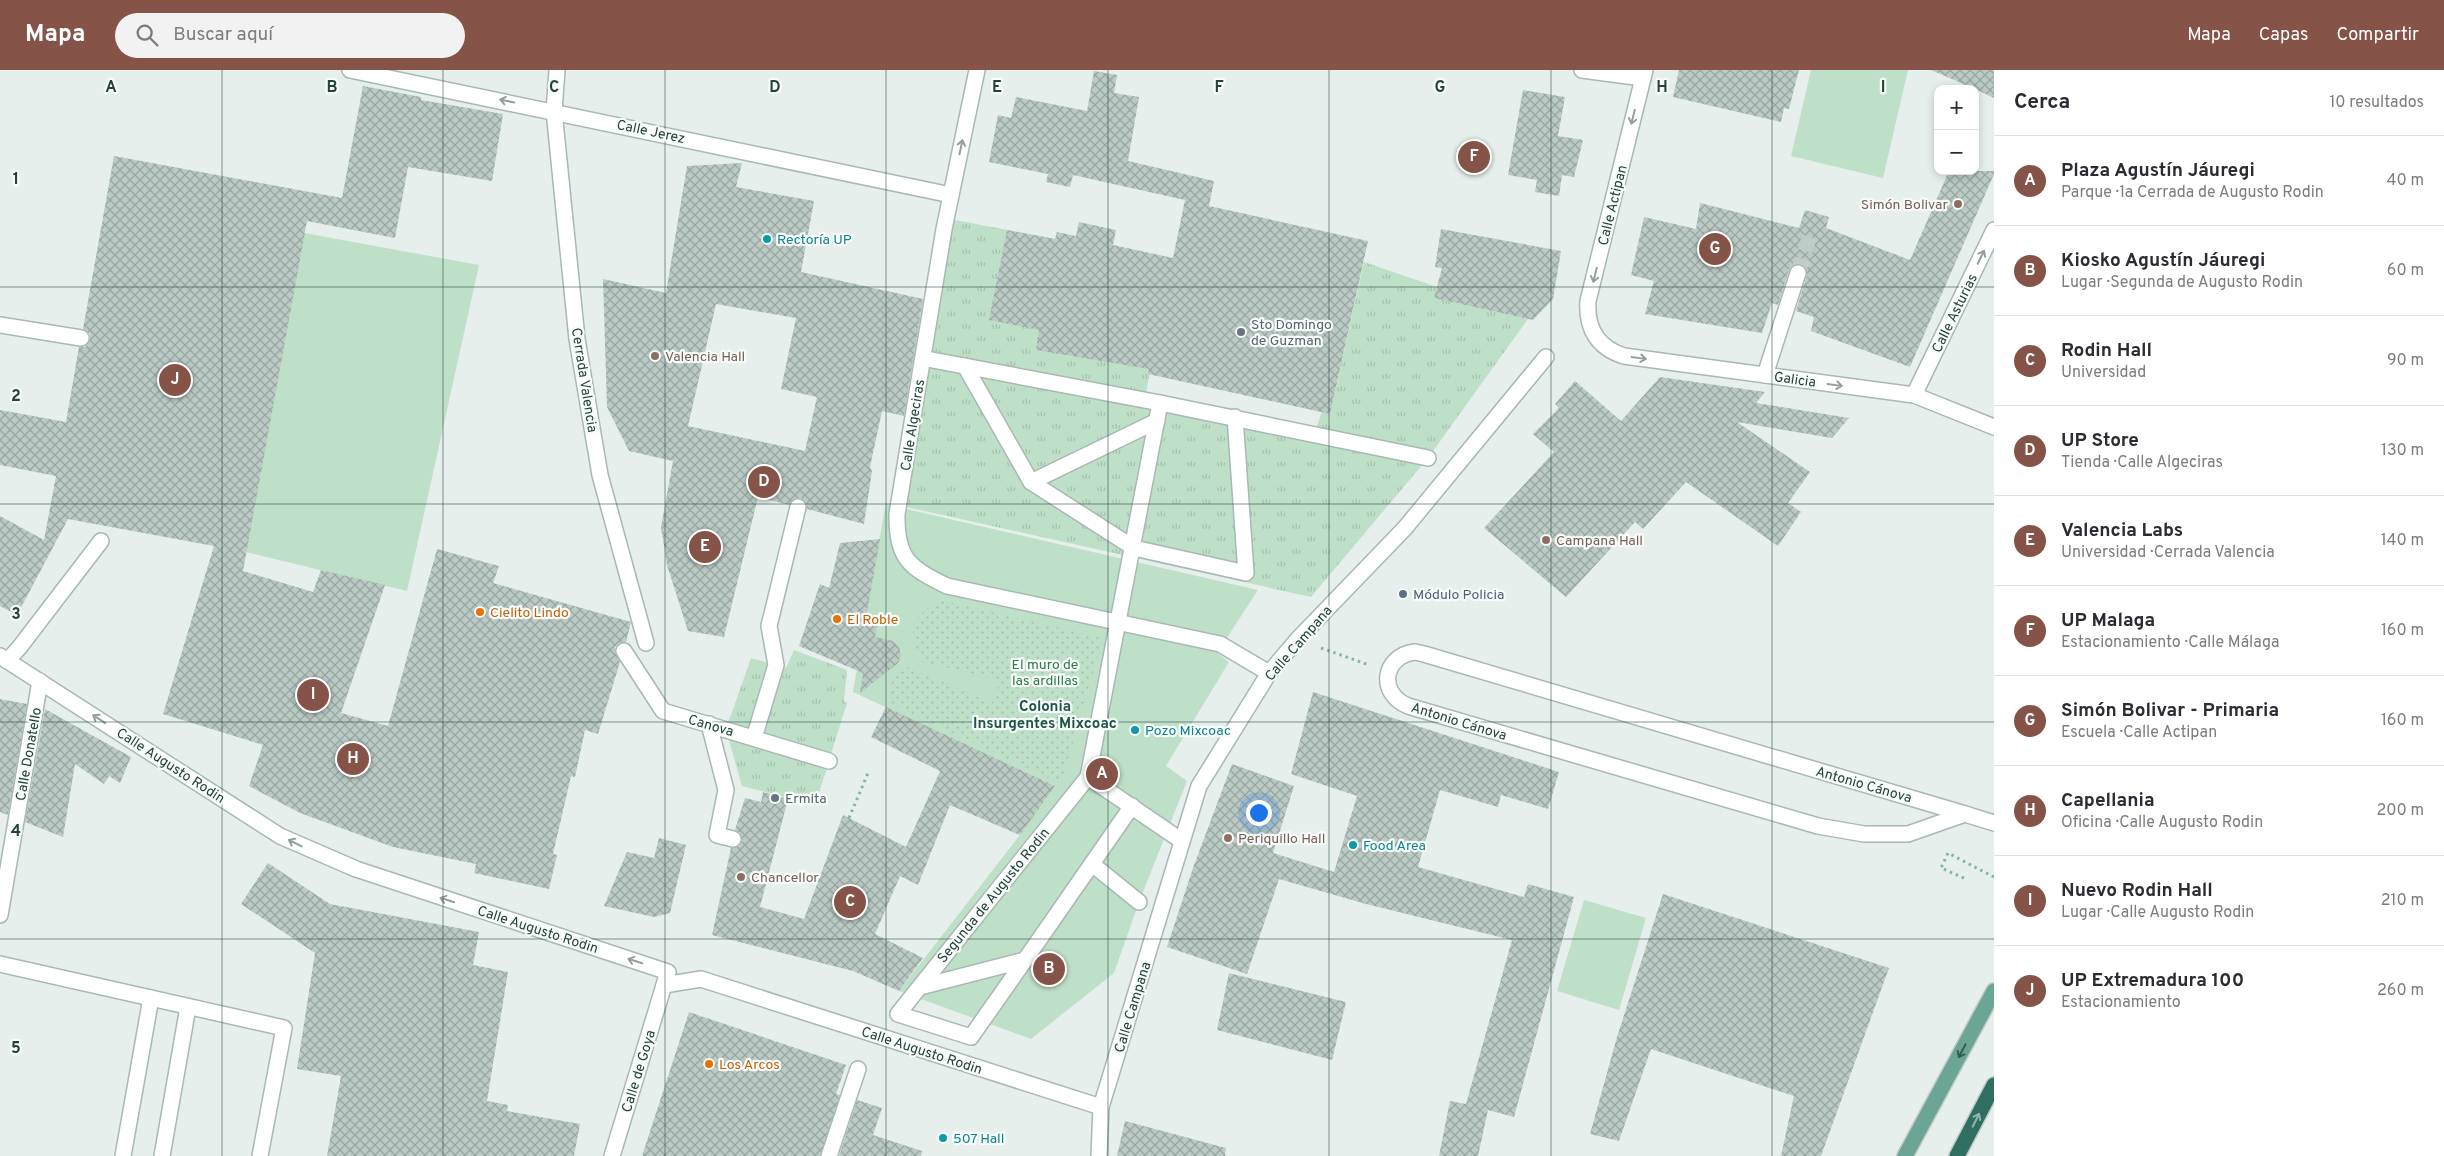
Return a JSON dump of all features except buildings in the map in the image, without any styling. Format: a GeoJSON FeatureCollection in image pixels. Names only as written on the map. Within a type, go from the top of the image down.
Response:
{"type":"FeatureCollection","features":[{"type":"Feature","properties":{"kind":"highway"},"geometry":{"type":"LineString","coordinates":[[1957,1156],[1994,1085]]}},
{"type":"Feature","properties":{"kind":"main road"},"geometry":{"type":"LineString","coordinates":[[1905,1156],[1994,991]]}},
{"type":"Feature","properties":{"kind":"street","name":"Calle Jerez"},"geometry":{"type":"LineString","coordinates":[[350,70],[951,195]]}},
{"type":"Feature","properties":{"kind":"street","name":"Cerrada Valencia"},"geometry":{"type":"LineString","coordinates":[[557,70],[554,111],[577,339],[598,466],[646,643]]}},
{"type":"Feature","properties":{"kind":"street","name":"Calle Algeciras"},"geometry":{"type":"LineString","coordinates":[[977,70],[951,195],[897,514],[898,534],[904,554],[918,572],[947,586],[1220,644],[1269,674]]}},
{"type":"Feature","properties":{"kind":"street"},"geometry":{"type":"LineString","coordinates":[[1582,70],[1644,74]]}},
{"type":"Feature","properties":{"kind":"street","name":"Calle Actipan"},"geometry":{"type":"LineString","coordinates":[[1596,339],[1590,327],[1587,314],[1588,301],[1644,74]]}},
{"type":"Feature","properties":{"kind":"street","name":"Calle Asturias"},"geometry":{"type":"LineString","coordinates":[[1914,395],[1994,230]]}},
{"type":"Feature","properties":{"kind":"street"},"geometry":{"type":"LineString","coordinates":[[1765,375],[1798,273]]}},
{"type":"Feature","properties":{"kind":"street"},"geometry":{"type":"LineString","coordinates":[[0,325],[81,338]]}},
{"type":"Feature","properties":{"kind":"street","name":"Galicia"},"geometry":{"type":"LineString","coordinates":[[1596,339],[1614,353],[1624,356],[1914,395],[1994,427]]}},
{"type":"Feature","properties":{"kind":"street","name":"Calle Campana"},"geometry":{"type":"LineString","coordinates":[[1099,1156],[1101,1107],[1199,786],[1269,674],[1297,640],[1405,528],[1546,357]]}},
{"type":"Feature","properties":{"kind":"street"},"geometry":{"type":"LineString","coordinates":[[927,359],[1235,417],[1428,458]]}},
{"type":"Feature","properties":{"kind":"street"},"geometry":{"type":"LineString","coordinates":[[964,366],[1031,482],[1134,548],[1246,573],[1235,417]]}},
{"type":"Feature","properties":{"kind":"street"},"geometry":{"type":"LineString","coordinates":[[1160,403],[1134,548],[1088,777],[1182,841]]}},
{"type":"Feature","properties":{"kind":"street"},"geometry":{"type":"LineString","coordinates":[[1031,482],[1157,421]]}},
{"type":"Feature","properties":{"kind":"street"},"geometry":{"type":"LineString","coordinates":[[754,738],[776,665],[769,626],[798,507]]}},
{"type":"Feature","properties":{"kind":"street"},"geometry":{"type":"LineString","coordinates":[[3,658],[19,648],[101,541]]}},
{"type":"Feature","properties":{"kind":"street","name":"Canova"},"geometry":{"type":"LineString","coordinates":[[624,651],[662,711],[829,760]]}},
{"type":"Feature","properties":{"kind":"street","name":"Antonio Cánova"},"geometry":{"type":"LineString","coordinates":[[1966,814],[1908,834],[1864,834],[1818,826],[1408,706],[1394,697],[1388,681],[1389,672],[1398,658],[1406,653],[1424,654],[1966,814],[1994,823]]}},
{"type":"Feature","properties":{"kind":"street","name":"Calle Augusto Rodin"},"geometry":{"type":"LineString","coordinates":[[3,658],[280,836],[306,849],[356,869],[668,972],[664,985],[701,979],[1101,1107]]}},
{"type":"Feature","properties":{"kind":"street","name":"Calle Donatello"},"geometry":{"type":"LineString","coordinates":[[0,915],[40,681]]}},
{"type":"Feature","properties":{"kind":"street"},"geometry":{"type":"LineString","coordinates":[[709,724],[726,790],[716,835],[733,839]]}},
{"type":"Feature","properties":{"kind":"street","name":"Segunda de Augusto Rodin"},"geometry":{"type":"LineString","coordinates":[[1025,960],[971,1037],[898,1014],[1088,777]]}},
{"type":"Feature","properties":{"kind":"street"},"geometry":{"type":"LineString","coordinates":[[920,987],[1025,960],[1132,806]]}},
{"type":"Feature","properties":{"kind":"street"},"geometry":{"type":"LineString","coordinates":[[1092,864],[1139,902]]}},
{"type":"Feature","properties":{"kind":"street"},"geometry":{"type":"LineString","coordinates":[[0,964],[284,1028],[260,1156]]}},
{"type":"Feature","properties":{"kind":"street","name":"Calle de Goya"},"geometry":{"type":"LineString","coordinates":[[612,1156],[664,985]]}},
{"type":"Feature","properties":{"kind":"street"},"geometry":{"type":"LineString","coordinates":[[123,1156],[151,998]]}},
{"type":"Feature","properties":{"kind":"street"},"geometry":{"type":"LineString","coordinates":[[162,1156],[188,1007]]}},
{"type":"Feature","properties":{"kind":"street"},"geometry":{"type":"LineString","coordinates":[[829,1156],[858,1069]]}},
{"type":"Feature","properties":{"kind":"path"},"geometry":{"type":"LineString","coordinates":[[1297,640],[1389,672]]}},
{"type":"Feature","properties":{"kind":"path"},"geometry":{"type":"LineString","coordinates":[[849,818],[868,773]]}},
{"type":"Feature","properties":{"kind":"path"},"geometry":{"type":"LineString","coordinates":[[1964,878],[1942,868],[1948,853],[1994,877]]}},
{"type":"Feature","properties":{"kind":"green space"},"geometry":{"type":"Polygon","coordinates":[[[1811,70],[1908,70],[1883,178],[1791,156],[1811,70]]]}},
{"type":"Feature","properties":{"kind":"green space"},"geometry":{"type":"Polygon","coordinates":[[[950,219],[1050,238],[1166,293],[1144,402],[1312,439],[1322,412],[1330,414],[1364,262],[1437,287],[1435,298],[1528,319],[1428,458],[1311,597],[902,506],[950,219]]]}},
{"type":"Feature","properties":{"kind":"green space"},"geometry":{"type":"Polygon","coordinates":[[[304,233],[479,265],[407,591],[246,552],[304,233]]]}},
{"type":"Feature","properties":{"kind":"green space"},"geometry":{"type":"Polygon","coordinates":[[[886,502],[889,505],[1258,590],[1217,653],[1229,662],[1166,766],[1187,781],[1139,902],[1114,973],[1031,1039],[899,991],[1020,835],[1055,786],[853,692],[886,502]]]}},
{"type":"Feature","properties":{"kind":"green space","name":"El muro de las ardillas"},"geometry":{"type":"Polygon","coordinates":[[[945,601],[1103,638],[1061,784],[893,705],[890,693],[891,683],[902,670],[908,667],[992,703],[1000,680],[922,662],[917,652],[913,633],[915,624],[925,610],[945,601]]]}},
{"type":"Feature","properties":{"kind":"green space"},"geometry":{"type":"Polygon","coordinates":[[[794,650],[847,670],[844,701],[847,703],[829,760],[755,737],[777,665],[786,668],[794,650]]]}},
{"type":"Feature","properties":{"kind":"green space"},"geometry":{"type":"Polygon","coordinates":[[[751,658],[775,665],[753,737],[726,729],[751,658]]]}},
{"type":"Feature","properties":{"kind":"green space"},"geometry":{"type":"Polygon","coordinates":[[[726,730],[829,762],[815,805],[742,786],[726,730]]]}},
{"type":"Feature","properties":{"kind":"green space"},"geometry":{"type":"Polygon","coordinates":[[[1584,900],[1646,918],[1619,1010],[1557,991],[1584,900]]]}},
{"type":"Feature","properties":{"kind":"tunnel"},"geometry":{"type":"LineString","coordinates":[[1798,273],[1811,232]]}},
{"type":"Feature","properties":{"kind":"place","name":"UP Malaga"},"geometry":{"type":"Point","coordinates":[1474,157]}},
{"type":"Feature","properties":{"kind":"place","name":"Simón Bolivar"},"geometry":{"type":"Point","coordinates":[1958,204]}},
{"type":"Feature","properties":{"kind":"place","name":"Rectoría UP"},"geometry":{"type":"Point","coordinates":[767,239]}},
{"type":"Feature","properties":{"kind":"place","name":"Simón Bolivar - Primaria"},"geometry":{"type":"Point","coordinates":[1715,249]}},
{"type":"Feature","properties":{"kind":"place","name":"Sto Domingo de Guzman"},"geometry":{"type":"Point","coordinates":[1241,332]}},
{"type":"Feature","properties":{"kind":"place","name":"Valencia Hall"},"geometry":{"type":"Point","coordinates":[655,356]}},
{"type":"Feature","properties":{"kind":"place","name":"UP Extremadura 100"},"geometry":{"type":"Point","coordinates":[175,380]}},
{"type":"Feature","properties":{"kind":"place","name":"UP Store"},"geometry":{"type":"Point","coordinates":[764,482]}},
{"type":"Feature","properties":{"kind":"place","name":"Campana Hall"},"geometry":{"type":"Point","coordinates":[1546,540]}},
{"type":"Feature","properties":{"kind":"place","name":"Valencia Labs"},"geometry":{"type":"Point","coordinates":[705,547]}},
{"type":"Feature","properties":{"kind":"place","name":"Módulo Policia"},"geometry":{"type":"Point","coordinates":[1403,594]}},
{"type":"Feature","properties":{"kind":"place","name":"Cielito Lindo"},"geometry":{"type":"Point","coordinates":[480,612]}},
{"type":"Feature","properties":{"kind":"place","name":"El Roble"},"geometry":{"type":"Point","coordinates":[837,619]}},
{"type":"Feature","properties":{"kind":"place","name":"Nuevo Rodin Hall"},"geometry":{"type":"Point","coordinates":[313,695]}},
{"type":"Feature","properties":{"kind":"place","name":"Pozo Mixcoac"},"geometry":{"type":"Point","coordinates":[1135,730]}},
{"type":"Feature","properties":{"kind":"place","name":"Capellania"},"geometry":{"type":"Point","coordinates":[353,759]}},
{"type":"Feature","properties":{"kind":"place","name":"Plaza Agustín Jáuregi"},"geometry":{"type":"Point","coordinates":[1102,774]}},
{"type":"Feature","properties":{"kind":"place","name":"Ermita"},"geometry":{"type":"Point","coordinates":[775,798]}},
{"type":"Feature","properties":{"kind":"place","name":"Periquillo Hall"},"geometry":{"type":"Point","coordinates":[1228,838]}},
{"type":"Feature","properties":{"kind":"place","name":"Food Area"},"geometry":{"type":"Point","coordinates":[1353,845]}},
{"type":"Feature","properties":{"kind":"place","name":"Chancellor"},"geometry":{"type":"Point","coordinates":[741,877]}},
{"type":"Feature","properties":{"kind":"place","name":"Rodin Hall"},"geometry":{"type":"Point","coordinates":[850,902]}},
{"type":"Feature","properties":{"kind":"place","name":"Kiosko Agustín Jáuregi"},"geometry":{"type":"Point","coordinates":[1049,969]}},
{"type":"Feature","properties":{"kind":"place","name":"Los Arcos"},"geometry":{"type":"Point","coordinates":[709,1064]}},
{"type":"Feature","properties":{"kind":"place","name":"507 Hall"},"geometry":{"type":"Point","coordinates":[943,1138]}},
{"type":"Feature","properties":{"kind":"district","name":"Colonia Insurgentes Mixcoac"},"geometry":{"type":"Point","coordinates":[1045,714]}}]}
